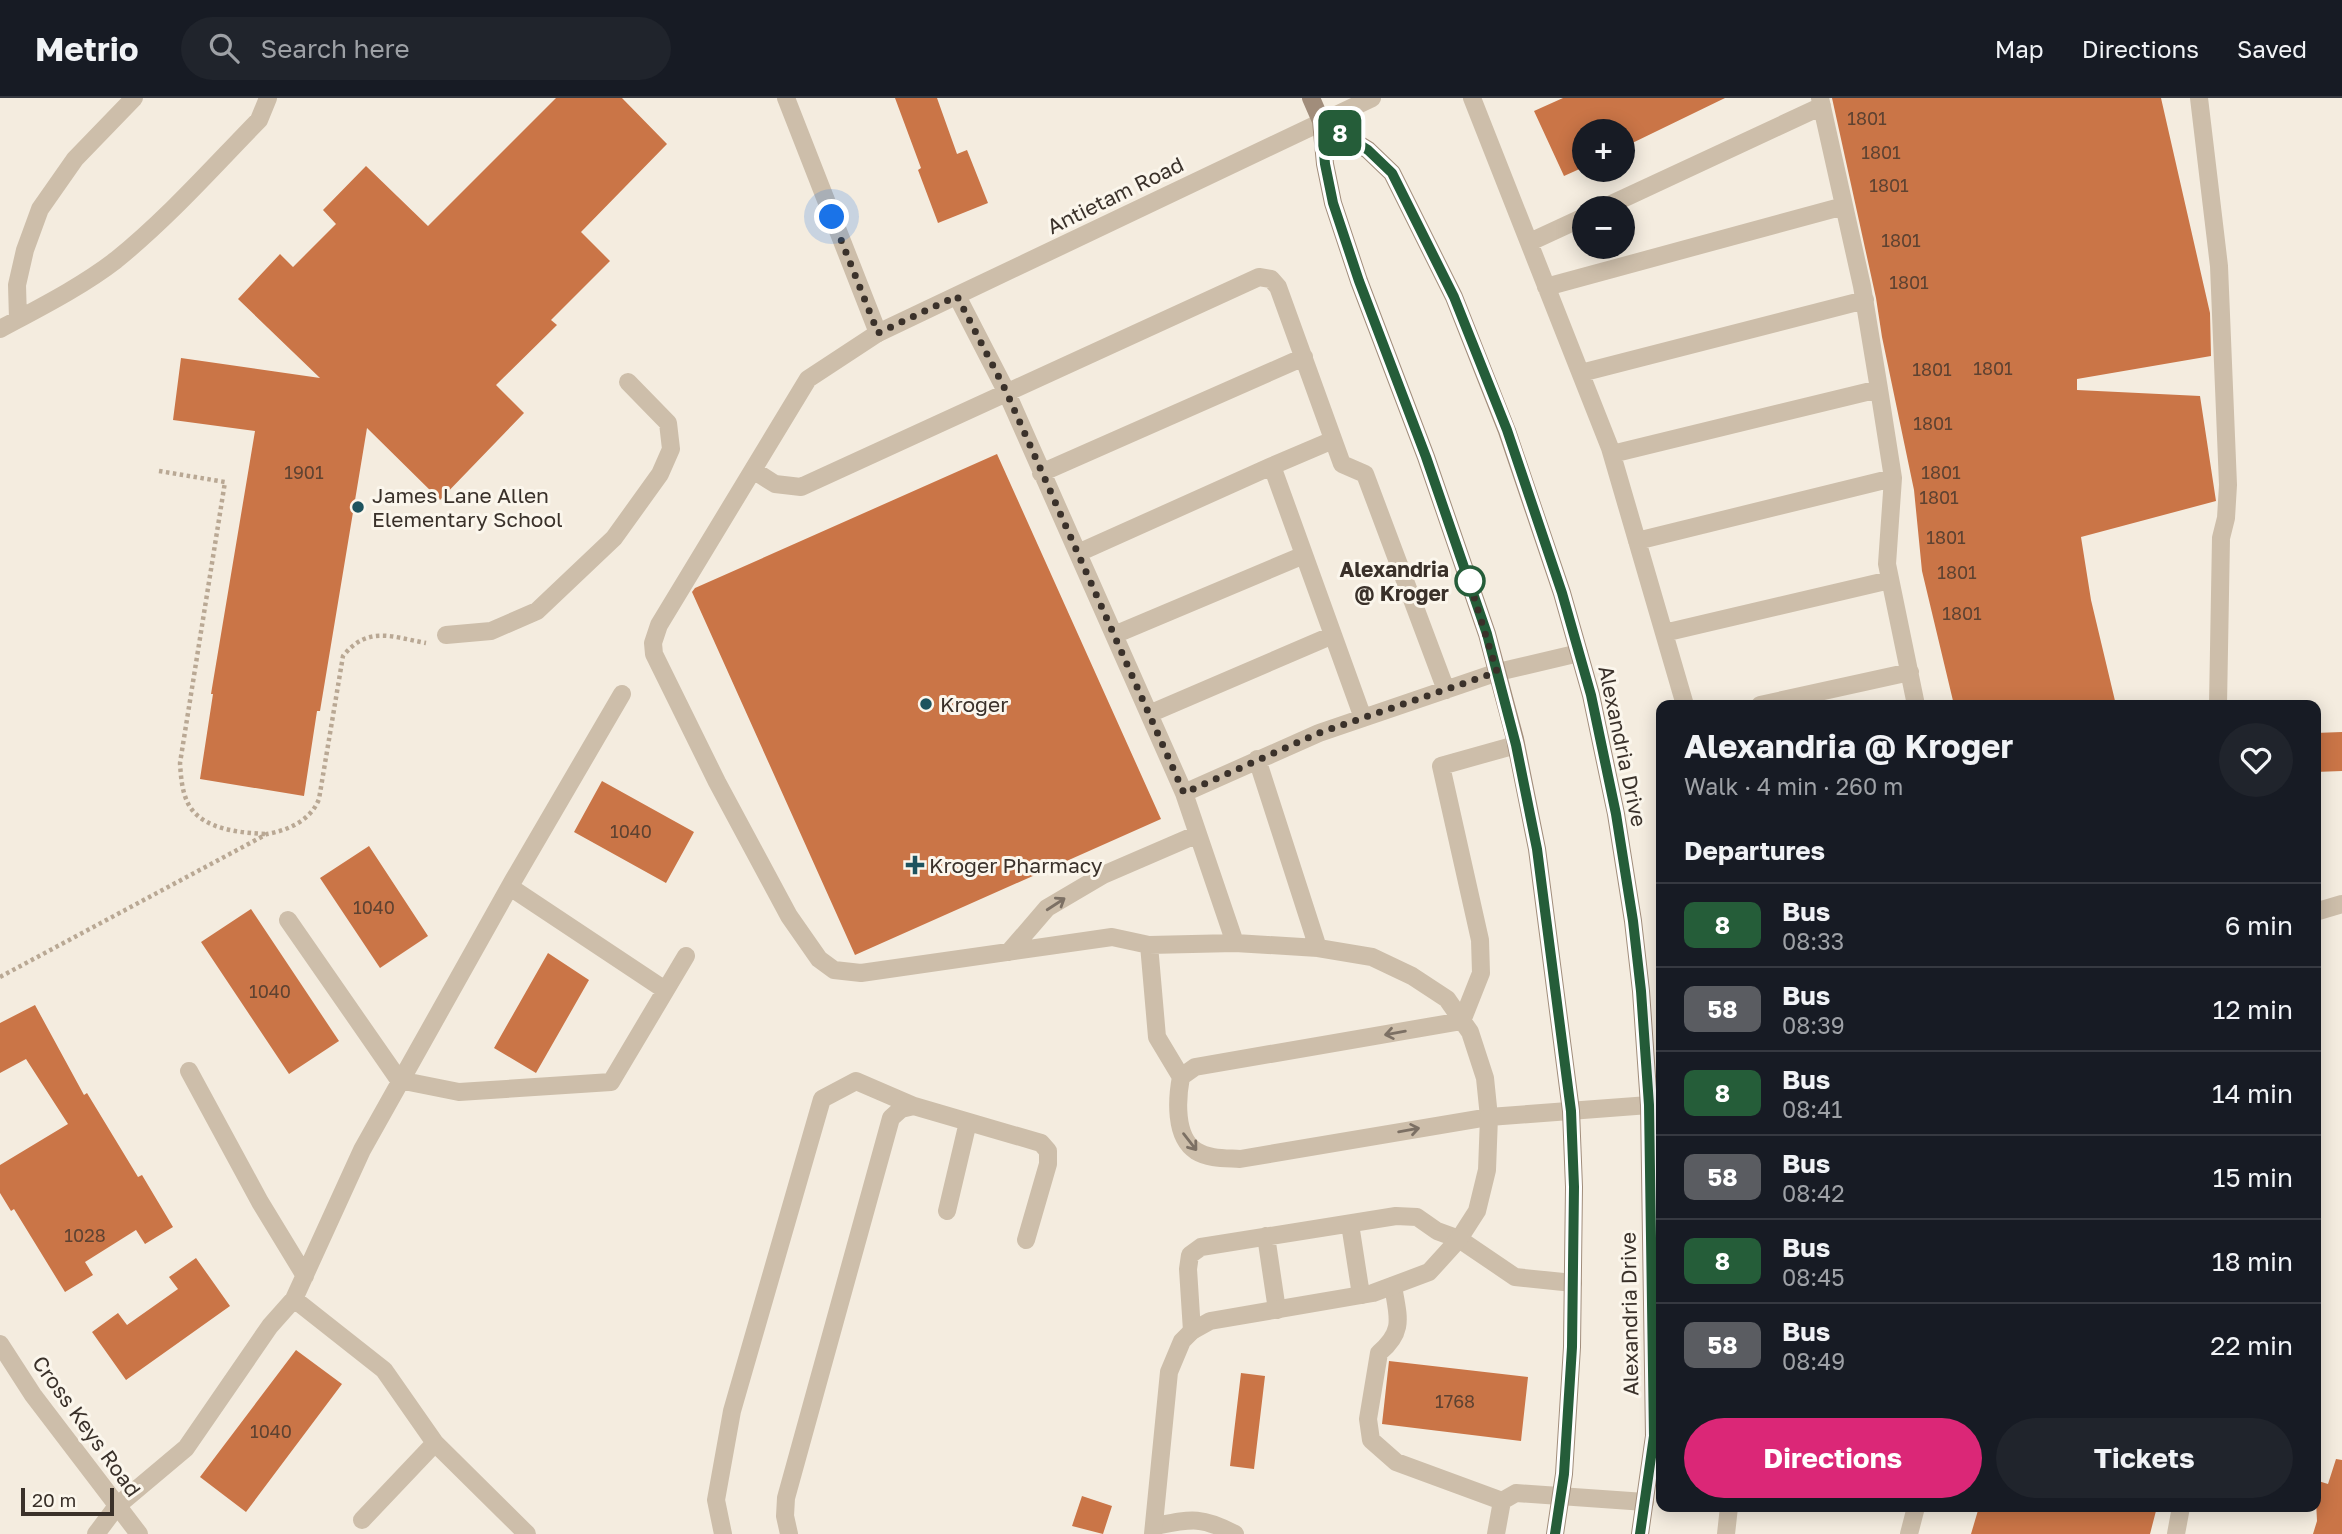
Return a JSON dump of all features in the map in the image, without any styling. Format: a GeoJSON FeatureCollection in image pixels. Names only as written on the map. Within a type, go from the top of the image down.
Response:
{"type":"FeatureCollection","features":[{"type":"Feature","properties":{"kind":"main road"},"geometry":{"type":"LineString","coordinates":[[1311,98],[1321,121],[1325,164],[1333,203],[1483,621],[1516,745],[1537,849],[1571,1111],[1574,1187],[1571,1359],[1555,1534]]}},
{"type":"Feature","properties":{"kind":"main road","name":"Alexandria Drive"},"geometry":{"type":"LineString","coordinates":[[1321,121],[1368,150],[1392,173],[1454,297],[1507,430],[1562,593],[1591,695],[1616,814],[1633,921],[1655,1104],[1654,1436],[1640,1534]]}},
{"type":"Feature","properties":{"kind":"street"},"geometry":{"type":"LineString","coordinates":[[18,319],[17,285],[25,250],[40,209],[75,159],[134,98]]}},
{"type":"Feature","properties":{"kind":"street"},"geometry":{"type":"LineString","coordinates":[[0,328],[79,285],[116,260],[158,223],[259,120],[268,98]]}},
{"type":"Feature","properties":{"kind":"street"},"geometry":{"type":"LineString","coordinates":[[786,98],[878,333]]}},
{"type":"Feature","properties":{"kind":"street","name":"Antietam Road"},"geometry":{"type":"LineString","coordinates":[[1009,953],[860,973],[834,970],[819,959],[789,916],[717,782],[654,654],[653,643],[659,625],[808,379],[878,333],[1372,98]]}},
{"type":"Feature","properties":{"kind":"street"},"geometry":{"type":"LineString","coordinates":[[1472,98],[1531,242],[1612,454],[1684,700]]}},
{"type":"Feature","properties":{"kind":"street"},"geometry":{"type":"LineString","coordinates":[[2199,98],[2218,265],[2228,485],[2226,518],[2221,538],[2218,700]]}},
{"type":"Feature","properties":{"kind":"street"},"geometry":{"type":"LineString","coordinates":[[1628,196],[1821,102],[1865,300],[1893,478],[1886,550],[1915,700]]}},
{"type":"Feature","properties":{"kind":"street"},"geometry":{"type":"LineString","coordinates":[[1546,287],[1844,206]]}},
{"type":"Feature","properties":{"kind":"street"},"geometry":{"type":"LineString","coordinates":[[1531,242],[1572,223]]}},
{"type":"Feature","properties":{"kind":"street"},"geometry":{"type":"LineString","coordinates":[[752,470],[775,484],[801,487],[1259,277],[1271,279],[1278,287],[1342,464],[1365,474],[1446,690]]}},
{"type":"Feature","properties":{"kind":"street"},"geometry":{"type":"LineString","coordinates":[[957,296],[1006,391],[1184,793],[1234,943]]}},
{"type":"Feature","properties":{"kind":"street"},"geometry":{"type":"LineString","coordinates":[[1581,373],[1865,300]]}},
{"type":"Feature","properties":{"kind":"street"},"geometry":{"type":"LineString","coordinates":[[1041,473],[1304,358]]}},
{"type":"Feature","properties":{"kind":"street"},"geometry":{"type":"LineString","coordinates":[[446,635],[491,631],[537,611],[614,538],[660,474],[671,449],[668,423],[628,382]]}},
{"type":"Feature","properties":{"kind":"street"},"geometry":{"type":"LineString","coordinates":[[1612,454],[1879,389]]}},
{"type":"Feature","properties":{"kind":"street"},"geometry":{"type":"LineString","coordinates":[[1078,553],[1334,440]]}},
{"type":"Feature","properties":{"kind":"street"},"geometry":{"type":"LineString","coordinates":[[1272,466],[1363,718]]}},
{"type":"Feature","properties":{"kind":"street"},"geometry":{"type":"LineString","coordinates":[[1637,541],[1893,478]]}},
{"type":"Feature","properties":{"kind":"street"},"geometry":{"type":"LineString","coordinates":[[1114,635],[1304,555]]}},
{"type":"Feature","properties":{"kind":"street"},"geometry":{"type":"LineString","coordinates":[[1664,633],[1890,580]]}},
{"type":"Feature","properties":{"kind":"street"},"geometry":{"type":"LineString","coordinates":[[1149,714],[1333,635]]}},
{"type":"Feature","properties":{"kind":"street"},"geometry":{"type":"LineString","coordinates":[[1184,793],[1319,733],[1497,672],[1579,653]]}},
{"type":"Feature","properties":{"kind":"street"},"geometry":{"type":"LineString","coordinates":[[1783,700],[1910,672]]}},
{"type":"Feature","properties":{"kind":"street"},"geometry":{"type":"LineString","coordinates":[[96,1534],[117,1506],[186,1448],[270,1326],[295,1299],[362,1150],[509,887],[622,694]]}},
{"type":"Feature","properties":{"kind":"street"},"geometry":{"type":"LineString","coordinates":[[1462,1021],[1481,973],[1480,940],[1441,766],[1516,745]]}},
{"type":"Feature","properties":{"kind":"street"},"geometry":{"type":"LineString","coordinates":[[1257,759],[1318,948]]}},
{"type":"Feature","properties":{"kind":"street"},"geometry":{"type":"LineString","coordinates":[[1009,953],[1048,908],[1103,875],[1198,834]]}},
{"type":"Feature","properties":{"kind":"street"},"geometry":{"type":"LineString","coordinates":[[509,887],[666,990]]}},
{"type":"Feature","properties":{"kind":"street"},"geometry":{"type":"LineString","coordinates":[[2321,910],[2342,904]]}},
{"type":"Feature","properties":{"kind":"street"},"geometry":{"type":"LineString","coordinates":[[288,920],[400,1080],[459,1092],[611,1082],[686,956]]}},
{"type":"Feature","properties":{"kind":"street"},"geometry":{"type":"LineString","coordinates":[[1009,953],[1112,937],[1149,945],[1234,943],[1318,948],[1372,957],[1412,976],[1447,999],[1470,1032],[1485,1078],[1489,1117],[1487,1170],[1477,1210],[1458,1239],[1429,1272],[1361,1295],[1210,1321],[1192,1331],[1182,1341],[1169,1372],[1154,1530],[1195,1519],[1216,1524],[1235,1534]]}},
{"type":"Feature","properties":{"kind":"street"},"geometry":{"type":"LineString","coordinates":[[1149,945],[1157,1037],[1181,1077],[1177,1099],[1182,1132],[1195,1150],[1218,1158],[1240,1158],[1489,1117],[1655,1104]]}},
{"type":"Feature","properties":{"kind":"street"},"geometry":{"type":"LineString","coordinates":[[1181,1077],[1195,1067],[1462,1021]]}},
{"type":"Feature","properties":{"kind":"street"},"geometry":{"type":"LineString","coordinates":[[189,1071],[260,1202],[305,1276]]}},
{"type":"Feature","properties":{"kind":"street"},"geometry":{"type":"LineString","coordinates":[[723,1534],[716,1500],[732,1410],[822,1099],[856,1081],[914,1106],[1041,1143],[1048,1151],[1048,1164],[1026,1240]]}},
{"type":"Feature","properties":{"kind":"street"},"geometry":{"type":"LineString","coordinates":[[789,1534],[785,1516],[786,1498],[891,1118],[901,1109],[914,1106]]}},
{"type":"Feature","properties":{"kind":"street"},"geometry":{"type":"LineString","coordinates":[[947,1211],[968,1122]]}},
{"type":"Feature","properties":{"kind":"street"},"geometry":{"type":"LineString","coordinates":[[1192,1331],[1188,1269],[1191,1255],[1201,1247],[1396,1216],[1417,1217],[1437,1231],[1458,1239],[1515,1277],[1573,1283]]}},
{"type":"Feature","properties":{"kind":"street"},"geometry":{"type":"LineString","coordinates":[[1350,1224],[1361,1295]]}},
{"type":"Feature","properties":{"kind":"street"},"geometry":{"type":"LineString","coordinates":[[1266,1236],[1277,1310]]}},
{"type":"Feature","properties":{"kind":"street"},"geometry":{"type":"LineString","coordinates":[[1393,1286],[1399,1325],[1391,1343],[1379,1353],[1368,1419],[1371,1440],[1396,1462],[1502,1500],[1516,1493],[1645,1502]]}},
{"type":"Feature","properties":{"kind":"street"},"geometry":{"type":"LineString","coordinates":[[295,1299],[384,1370],[435,1443],[527,1534]]}},
{"type":"Feature","properties":{"kind":"street","name":"Cross Keys Road"},"geometry":{"type":"LineString","coordinates":[[0,1344],[5,1363],[33,1395],[139,1534]]}},
{"type":"Feature","properties":{"kind":"street"},"geometry":{"type":"LineString","coordinates":[[362,1520],[435,1443]]}},
{"type":"Feature","properties":{"kind":"street"},"geometry":{"type":"LineString","coordinates":[[1496,1534],[1502,1500]]}},
{"type":"Feature","properties":{"kind":"street"},"geometry":{"type":"LineString","coordinates":[[1727,1534],[1729,1512]]}},
{"type":"Feature","properties":{"kind":"street"},"geometry":{"type":"LineString","coordinates":[[1909,1534],[1915,1512]]}},
{"type":"Feature","properties":{"kind":"street"},"geometry":{"type":"LineString","coordinates":[[2176,1534],[2180,1512]]}},
{"type":"Feature","properties":{"kind":"path"},"geometry":{"type":"LineString","coordinates":[[159,471],[225,482],[180,763],[182,786],[190,807],[208,822],[239,833],[267,834]]}},
{"type":"Feature","properties":{"kind":"path"},"geometry":{"type":"LineString","coordinates":[[0,977],[267,834],[290,827],[304,819],[316,808],[343,656],[358,641],[372,635],[432,644],[446,635]]}},
{"type":"Feature","properties":{"kind":"building"},"geometry":{"type":"Polygon","coordinates":[[[556,98],[622,98],[667,144],[581,232],[610,261],[551,320],[557,325],[496,385],[524,413],[440,500],[367,428],[304,796],[200,779],[211,694],[255,431],[173,420],[181,358],[320,378],[238,299],[280,254],[293,267],[336,224],[323,210],[366,166],[428,226],[556,98]]]}},
{"type":"Feature","properties":{"kind":"building"},"geometry":{"type":"Polygon","coordinates":[[[895,98],[937,98],[957,154],[967,150],[988,203],[938,223],[895,98]]]}},
{"type":"Feature","properties":{"kind":"building"},"geometry":{"type":"Polygon","coordinates":[[[1563,98],[1725,98],[1635,142],[1635,119],[1572,119],[1572,172],[1564,176],[1534,111],[1563,98]]]}},
{"type":"Feature","properties":{"kind":"building"},"geometry":{"type":"Polygon","coordinates":[[[1832,98],[2161,98],[2210,313],[2211,356],[2077,379],[2077,390],[2200,396],[2216,501],[2081,537],[2091,600],[2115,700],[1953,700],[1922,571],[1914,490],[1876,298],[1832,98]]]}},
{"type":"Feature","properties":{"kind":"building","name":"Kroger"},"geometry":{"type":"Polygon","coordinates":[[[997,454],[1161,819],[855,955],[692,592],[695,588],[997,454]]]}},
{"type":"Feature","properties":{"kind":"building"},"geometry":{"type":"Polygon","coordinates":[[[2342,732],[2342,771],[2321,772],[2321,733],[2342,732]]]}},
{"type":"Feature","properties":{"kind":"building"},"geometry":{"type":"Polygon","coordinates":[[[602,781],[694,832],[666,883],[574,832],[602,781]]]}},
{"type":"Feature","properties":{"kind":"building"},"geometry":{"type":"Polygon","coordinates":[[[369,846],[428,936],[380,968],[320,878],[369,846]]]}},
{"type":"Feature","properties":{"kind":"building"},"geometry":{"type":"Polygon","coordinates":[[[251,909],[339,1041],[289,1074],[201,942],[251,909]]]}},
{"type":"Feature","properties":{"kind":"building"},"geometry":{"type":"Polygon","coordinates":[[[548,953],[589,980],[536,1073],[494,1048],[548,953]]]}},
{"type":"Feature","properties":{"kind":"building"},"geometry":{"type":"Polygon","coordinates":[[[35,1005],[84,1095],[87,1093],[138,1177],[142,1175],[173,1227],[145,1244],[136,1230],[85,1262],[93,1275],[65,1292],[14,1209],[11,1211],[0,1193],[0,1165],[68,1124],[26,1059],[0,1073],[0,1023],[35,1005]]]}},
{"type":"Feature","properties":{"kind":"building"},"geometry":{"type":"Polygon","coordinates":[[[196,1258],[230,1306],[126,1380],[92,1332],[118,1313],[127,1325],[178,1289],[169,1277],[196,1258]]]}},
{"type":"Feature","properties":{"kind":"building"},"geometry":{"type":"Polygon","coordinates":[[[296,1350],[342,1384],[246,1512],[200,1477],[296,1350]]]}},
{"type":"Feature","properties":{"kind":"building"},"geometry":{"type":"Polygon","coordinates":[[[1389,1361],[1528,1377],[1521,1441],[1382,1424],[1389,1361]]]}},
{"type":"Feature","properties":{"kind":"building"},"geometry":{"type":"Polygon","coordinates":[[[1241,1373],[1265,1376],[1254,1469],[1230,1466],[1241,1373]]]}},
{"type":"Feature","properties":{"kind":"building"},"geometry":{"type":"Polygon","coordinates":[[[2336,1459],[2342,1460],[2342,1534],[2313,1534],[2317,1512],[2321,1512],[2321,1482],[2328,1484],[2336,1459]]]}},
{"type":"Feature","properties":{"kind":"building"},"geometry":{"type":"Polygon","coordinates":[[[1082,1496],[1112,1506],[1103,1534],[1072,1526],[1082,1496]]]}},
{"type":"Feature","properties":{"kind":"building"},"geometry":{"type":"Polygon","coordinates":[[[1978,1512],[2156,1512],[2150,1534],[1971,1534],[1978,1512]]]}},
{"type":"Feature","properties":{"kind":"bus line","name":"8"},"geometry":{"type":"LineString","coordinates":[[1555,1534],[1564,1474],[1572,1347],[1574,1187],[1571,1111],[1537,849],[1516,745],[1487,634],[1426,457],[1359,281],[1333,203],[1325,164],[1321,121],[1368,150],[1392,173],[1454,297],[1507,430],[1562,593],[1591,695],[1616,814],[1633,921],[1649,1105],[1654,1436],[1640,1534]]}},
{"type":"Feature","properties":{"kind":"place","name":"James Lane Allen Elementary School"},"geometry":{"type":"Point","coordinates":[358,507]}},
{"type":"Feature","properties":{"kind":"place","name":"Alexandria @ Kroger"},"geometry":{"type":"Point","coordinates":[1470,581]}},
{"type":"Feature","properties":{"kind":"place","name":"Kroger"},"geometry":{"type":"Point","coordinates":[926,704]}},
{"type":"Feature","properties":{"kind":"place","name":"Kroger Pharmacy"},"geometry":{"type":"Point","coordinates":[915,865]}},
{"type":"Feature","properties":{"kind":"route"},"geometry":{"type":"LineString","coordinates":[[832,217],[878,333],[957,296],[1006,391],[1184,793],[1319,733],[1497,672],[1466,571],[1470,581]]}}]}
